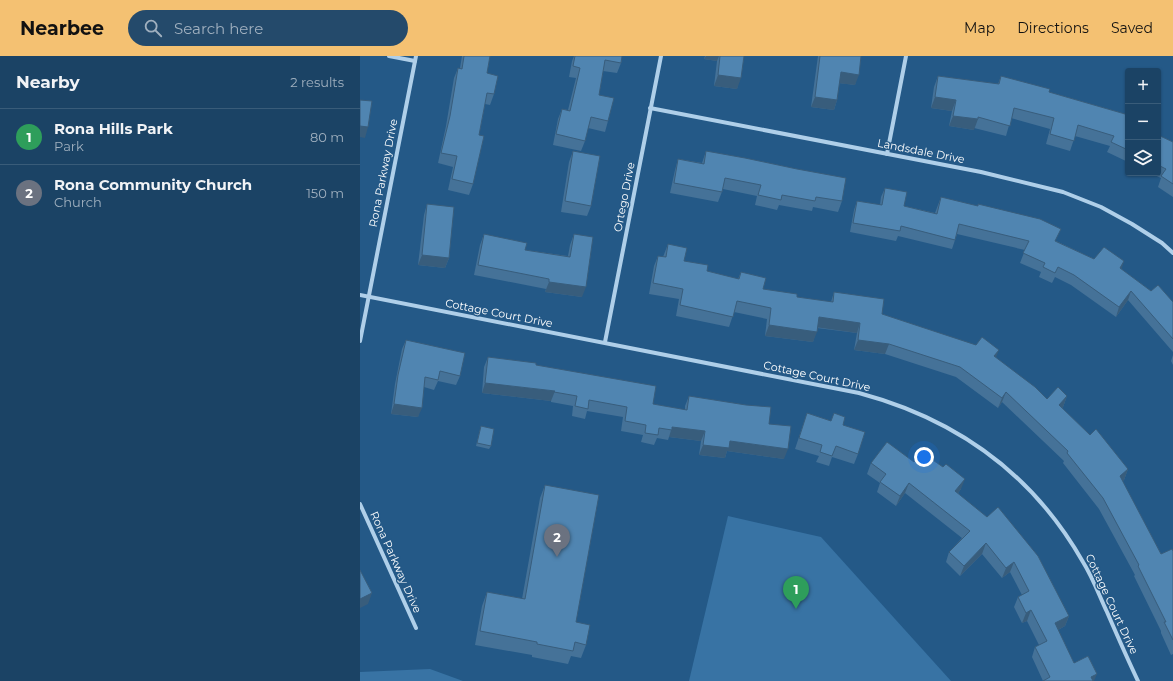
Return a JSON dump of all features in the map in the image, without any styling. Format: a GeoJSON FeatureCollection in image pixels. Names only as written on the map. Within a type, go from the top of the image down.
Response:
{"type":"FeatureCollection","features":[{"type":"Feature","properties":{"kind":"street"},"geometry":{"type":"LineString","coordinates":[[389,56],[415,61]]}},
{"type":"Feature","properties":{"kind":"street","name":"Rona Parkway Drive"},"geometry":{"type":"LineString","coordinates":[[360,341],[416,56]]}},
{"type":"Feature","properties":{"kind":"street","name":"Ortego Drive"},"geometry":{"type":"LineString","coordinates":[[605,342],[660,56]]}},
{"type":"Feature","properties":{"kind":"street"},"geometry":{"type":"LineString","coordinates":[[887,154],[906,56]]}},
{"type":"Feature","properties":{"kind":"street","name":"Landsdale Drive"},"geometry":{"type":"LineString","coordinates":[[650,108],[981,172],[1063,192],[1101,207],[1132,224],[1173,253]]}},
{"type":"Feature","properties":{"kind":"street","name":"Cottage Court Drive"},"geometry":{"type":"LineString","coordinates":[[360,295],[859,392],[914,411],[944,425],[971,441],[1001,463],[1028,488],[1067,535],[1092,577],[1138,681]]}},
{"type":"Feature","properties":{"kind":"street","name":"Rona Parkway Drive"},"geometry":{"type":"LineString","coordinates":[[360,505],[416,628]]}},
{"type":"Feature","properties":{"kind":"shaded area"},"geometry":{"type":"Polygon","coordinates":[[[728,516],[821,537],[951,681],[689,681],[728,516]]]}},
{"type":"Feature","properties":{"kind":"shaded area"},"geometry":{"type":"Polygon","coordinates":[[[430,669],[463,681],[360,681],[360,672],[430,669]]]}},
{"type":"Feature","properties":{"kind":"building"},"geometry":{"type":"Polygon","coordinates":[[[464,56],[490,56],[487,73],[498,76],[494,94],[487,93],[479,135],[484,136],[473,184],[452,179],[457,156],[441,153],[450,116],[458,68],[462,69],[464,56]]]}},
{"type":"Feature","properties":{"kind":"building"},"geometry":{"type":"Polygon","coordinates":[[[575,56],[622,56],[621,63],[605,60],[599,95],[614,98],[608,121],[591,117],[585,141],[556,134],[562,109],[570,111],[580,68],[573,66],[575,56]]]}},
{"type":"Feature","properties":{"kind":"building"},"geometry":{"type":"Polygon","coordinates":[[[720,56],[744,56],[741,78],[718,75],[720,56]]]}},
{"type":"Feature","properties":{"kind":"building"},"geometry":{"type":"Polygon","coordinates":[[[820,56],[861,56],[859,75],[841,72],[837,100],[815,97],[820,56]]]}},
{"type":"Feature","properties":{"kind":"building"},"geometry":{"type":"Polygon","coordinates":[[[938,76],[999,84],[1001,76],[1050,89],[1049,92],[1125,114],[1125,149],[1111,142],[1114,136],[1078,125],[1074,141],[1050,134],[1054,118],[1014,108],[1010,126],[978,117],[978,119],[953,116],[956,100],[935,97],[938,76]]]}},
{"type":"Feature","properties":{"kind":"building"},"geometry":{"type":"Polygon","coordinates":[[[360,100],[372,101],[368,127],[360,126],[360,100]]]}},
{"type":"Feature","properties":{"kind":"building"},"geometry":{"type":"Polygon","coordinates":[[[1161,136],[1173,142],[1173,184],[1161,176],[1166,169],[1161,166],[1161,136]]]}},
{"type":"Feature","properties":{"kind":"building"},"geometry":{"type":"Polygon","coordinates":[[[573,151],[600,156],[591,206],[565,201],[573,151]]]}},
{"type":"Feature","properties":{"kind":"building"},"geometry":{"type":"Polygon","coordinates":[[[706,151],[846,178],[842,201],[816,197],[815,201],[782,195],[781,200],[758,195],[761,185],[725,178],[722,192],[674,183],[678,159],[704,164],[706,151]]]}},
{"type":"Feature","properties":{"kind":"building"},"geometry":{"type":"Polygon","coordinates":[[[885,188],[907,192],[904,206],[937,214],[941,197],[1040,219],[1061,229],[1055,241],[1094,259],[1104,247],[1124,261],[1120,268],[1151,291],[1158,285],[1173,302],[1173,339],[1131,291],[1119,307],[1074,275],[1058,267],[1055,273],[1043,267],[1045,263],[1023,253],[1029,241],[959,224],[955,240],[901,226],[900,231],[853,223],[857,201],[882,205],[885,188]]]}},
{"type":"Feature","properties":{"kind":"building"},"geometry":{"type":"Polygon","coordinates":[[[427,204],[454,207],[449,258],[422,255],[427,204]]]}},
{"type":"Feature","properties":{"kind":"building"},"geometry":{"type":"Polygon","coordinates":[[[484,234],[527,243],[525,250],[570,257],[574,234],[593,237],[586,287],[549,282],[549,279],[478,265],[484,234]]]}},
{"type":"Feature","properties":{"kind":"building"},"geometry":{"type":"Polygon","coordinates":[[[668,244],[687,248],[684,261],[708,265],[707,271],[739,279],[741,272],[766,278],[763,289],[797,294],[797,297],[833,302],[834,292],[884,299],[882,314],[976,345],[982,337],[999,350],[994,356],[1035,387],[1047,399],[1058,387],[1067,396],[1059,405],[1090,435],[1096,429],[1128,469],[1120,476],[1161,554],[1172,549],[1173,551],[1173,640],[1164,622],[1166,622],[1138,566],[1139,565],[1103,498],[1067,453],[1068,451],[1006,392],[1002,398],[960,367],[889,344],[858,340],[860,323],[819,317],[817,332],[769,325],[771,308],[737,301],[733,317],[680,305],[683,289],[653,283],[658,256],[666,257],[668,244]]]}},
{"type":"Feature","properties":{"kind":"building"},"geometry":{"type":"Polygon","coordinates":[[[406,340],[465,353],[460,376],[440,371],[438,380],[425,377],[422,408],[394,404],[398,375],[406,340]]]}},
{"type":"Feature","properties":{"kind":"building"},"geometry":{"type":"Polygon","coordinates":[[[488,357],[536,363],[536,365],[656,386],[653,404],[687,410],[689,396],[746,405],[771,407],[769,424],[791,426],[788,449],[730,441],[729,448],[703,445],[705,431],[672,427],[672,430],[659,428],[658,435],[645,433],[646,425],[625,421],[627,407],[589,400],[588,409],[575,406],[577,396],[554,392],[555,391],[485,383],[488,357]]]}},
{"type":"Feature","properties":{"kind":"building"},"geometry":{"type":"Polygon","coordinates":[[[807,413],[831,421],[834,413],[845,417],[843,425],[865,432],[858,454],[836,446],[832,456],[820,452],[822,445],[799,438],[807,413]]]}},
{"type":"Feature","properties":{"kind":"building"},"geometry":{"type":"Polygon","coordinates":[[[481,426],[494,429],[491,446],[477,443],[481,426]]]}},
{"type":"Feature","properties":{"kind":"building"},"geometry":{"type":"Polygon","coordinates":[[[887,442],[914,462],[921,452],[943,467],[946,464],[965,479],[955,491],[987,517],[998,507],[1038,556],[1069,616],[1055,623],[1074,663],[1088,656],[1097,674],[1091,677],[1093,681],[1043,681],[1050,677],[1035,647],[1047,641],[1031,610],[1026,613],[1018,597],[1029,591],[1014,562],[1006,568],[986,543],[964,566],[949,552],[970,531],[909,483],[900,496],[880,482],[886,474],[871,463],[887,442]]]}},
{"type":"Feature","properties":{"kind":"building"},"geometry":{"type":"Polygon","coordinates":[[[545,485],[599,495],[576,622],[590,625],[586,645],[575,642],[573,651],[537,644],[537,642],[480,631],[487,592],[525,599],[545,485]]]}},
{"type":"Feature","properties":{"kind":"building"},"geometry":{"type":"Polygon","coordinates":[[[360,570],[372,593],[360,599],[360,570]]]}},
{"type":"Feature","properties":{"kind":"place","name":"Rona Community Church"},"geometry":{"type":"Point","coordinates":[557,557]}},
{"type":"Feature","properties":{"kind":"place","name":"Rona Hills Park"},"geometry":{"type":"Point","coordinates":[796,609]}}]}
